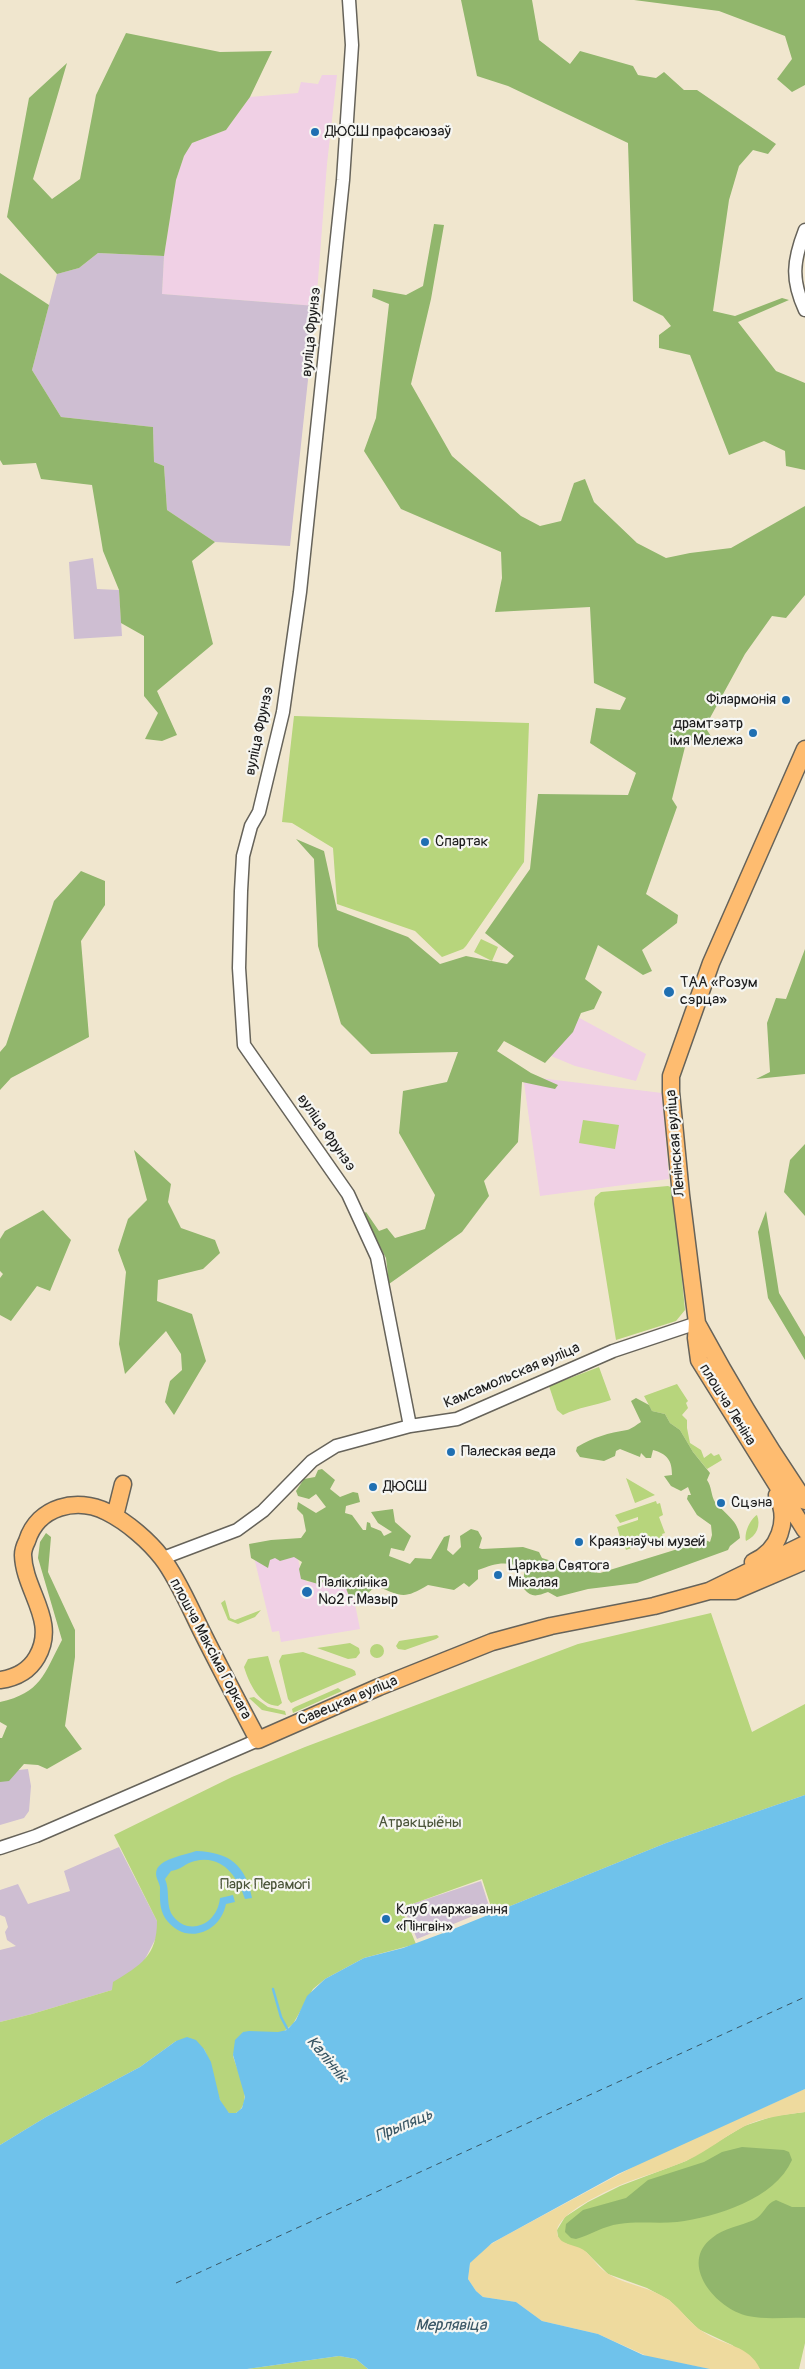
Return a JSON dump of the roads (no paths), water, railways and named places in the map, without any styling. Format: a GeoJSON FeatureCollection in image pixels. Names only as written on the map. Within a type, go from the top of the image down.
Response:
{"type":"FeatureCollection","features":[{"type":"Feature","properties":{"kind":"main road","name":"Ленінская вуліца"},"geometry":{"type":"LineString","coordinates":[[697,1323],[681,1195],[671,1076],[711,962],[805,749]]}},
{"type":"Feature","properties":{"kind":"main road","name":"плошча Леніна"},"geometry":{"type":"LineString","coordinates":[[697,1323],[696,1338],[702,1367],[805,1530]]}},
{"type":"Feature","properties":{"kind":"main road","name":"плошча Леніна"},"geometry":{"type":"LineString","coordinates":[[697,1323],[724,1374],[775,1457],[805,1500]]}},
{"type":"Feature","properties":{"kind":"main road"},"geometry":{"type":"LineString","coordinates":[[731,1578],[739,1569],[758,1560],[768,1552],[778,1539],[783,1521],[779,1499],[744,1439],[734,1417]]}},
{"type":"Feature","properties":{"kind":"main road"},"geometry":{"type":"LineString","coordinates":[[766,1440],[805,1490]]}},
{"type":"Feature","properties":{"kind":"main road"},"geometry":{"type":"LineString","coordinates":[[115,1516],[123,1484]]}},
{"type":"Feature","properties":{"kind":"main road","name":"плошча Максіма Горкага"},"geometry":{"type":"LineString","coordinates":[[0,1680],[11,1678],[24,1672],[35,1661],[44,1642],[45,1627],[28,1580],[23,1555],[30,1530],[48,1513],[63,1505],[78,1504],[98,1507],[115,1516],[136,1532],[163,1558],[258,1740]]}},
{"type":"Feature","properties":{"kind":"main road","name":"Савецкая вуліца"},"geometry":{"type":"LineString","coordinates":[[709,1591],[731,1578],[805,1544]]}},
{"type":"Feature","properties":{"kind":"main road","name":"Савецкая вуліца"},"geometry":{"type":"LineString","coordinates":[[258,1740],[379,1686],[492,1642],[551,1626],[654,1606],[709,1591],[735,1591],[805,1561]]}},
{"type":"Feature","properties":{"kind":"street","name":"вуліца Фрунзэ"},"geometry":{"type":"LineString","coordinates":[[349,0],[352,44],[343,180],[301,582],[283,712],[259,812],[251,826],[243,856],[239,968],[244,1045],[348,1194],[378,1257],[410,1426]]}},
{"type":"Feature","properties":{"kind":"street"},"geometry":{"type":"LineString","coordinates":[[805,230],[798,249],[794,273],[795,284],[805,310]]}},
{"type":"Feature","properties":{"kind":"street","name":"Камсамольская вуліца"},"geometry":{"type":"LineString","coordinates":[[163,1558],[237,1530],[263,1511],[312,1461],[336,1446],[410,1426],[457,1419],[613,1351],[697,1323]]}},
{"type":"Feature","properties":{"kind":"street","name":"Савецкая вуліца"},"geometry":{"type":"LineString","coordinates":[[0,1848],[36,1836],[258,1740]]}},
{"type":"Feature","properties":{"kind":"water"},"geometry":{"type":"Polygon","coordinates":[[[805,1795],[805,2089],[618,2174],[492,2243],[470,2263],[468,2279],[476,2291],[483,2297],[516,2302],[542,2321],[598,2334],[643,2355],[710,2369],[368,2369],[356,2359],[339,2356],[247,2369],[0,2369],[0,2145],[46,2117],[140,2067],[176,2041],[187,2037],[196,2040],[204,2049],[211,2062],[220,2100],[229,2113],[236,2113],[242,2108],[245,2097],[233,2055],[235,2040],[243,2032],[278,2032],[287,2030],[296,2020],[307,1996],[325,1979],[364,1958],[403,1948],[666,1843],[805,1795]]]}},
{"type":"Feature","properties":{"kind":"water"},"geometry":{"type":"Polygon","coordinates":[[[196,1851],[218,1854],[234,1862],[245,1877],[252,1898],[245,1899],[238,1883],[228,1869],[213,1861],[195,1861],[171,1871],[165,1879],[170,1909],[177,1920],[184,1925],[200,1925],[207,1922],[218,1908],[220,1898],[233,1895],[235,1902],[226,1904],[217,1923],[200,1933],[191,1934],[173,1927],[165,1918],[161,1907],[160,1887],[156,1874],[157,1869],[164,1862],[196,1851]]]}},
{"type":"Feature","properties":{"kind":"waterway","name":"Каліннік"},"geometry":{"type":"LineString","coordinates":[[273,1989],[281,2017],[289,2032]]}},
{"type":"Feature","properties":{"kind":"place","name":"ДЮСШ прафсаюзаў"},"geometry":{"type":"Point","coordinates":[315,132]}},
{"type":"Feature","properties":{"kind":"place","name":"Філармонія"},"geometry":{"type":"Point","coordinates":[786,700]}},
{"type":"Feature","properties":{"kind":"place","name":"драмтэатр імя Мележа"},"geometry":{"type":"Point","coordinates":[753,733]}},
{"type":"Feature","properties":{"kind":"place","name":"Спартак"},"geometry":{"type":"Point","coordinates":[425,842]}},
{"type":"Feature","properties":{"kind":"place","name":"ТАА «Розум сэрца»"},"geometry":{"type":"Point","coordinates":[669,992]}},
{"type":"Feature","properties":{"kind":"place","name":"Палеская веда"},"geometry":{"type":"Point","coordinates":[451,1452]}},
{"type":"Feature","properties":{"kind":"place","name":"ДЮСШ"},"geometry":{"type":"Point","coordinates":[373,1487]}},
{"type":"Feature","properties":{"kind":"place","name":"Сцэна"},"geometry":{"type":"Point","coordinates":[721,1503]}},
{"type":"Feature","properties":{"kind":"place","name":"Краязнаўчы музей"},"geometry":{"type":"Point","coordinates":[579,1542]}},
{"type":"Feature","properties":{"kind":"place","name":"Царква Святога Мікалая"},"geometry":{"type":"Point","coordinates":[498,1575]}},
{"type":"Feature","properties":{"kind":"place","name":"Паліклініка №2 г.Мазыр"},"geometry":{"type":"Point","coordinates":[307,1592]}},
{"type":"Feature","properties":{"kind":"place","name":"Клуб маржавання «Пінгвін»"},"geometry":{"type":"Point","coordinates":[386,1919]}},
{"type":"Feature","properties":{"kind":"park label","name":"Атракцыёны"},"geometry":{"type":"Point","coordinates":[420,1823]}},
{"type":"Feature","properties":{"kind":"park label","name":"Парк Перамогі"},"geometry":{"type":"Point","coordinates":[265,1885]}},
{"type":"Feature","properties":{"kind":"water label","name":"Прыпяць"},"geometry":{"type":"Point","coordinates":[404,2126]}},
{"type":"Feature","properties":{"kind":"water label","name":"Мерлявіца"},"geometry":{"type":"Point","coordinates":[451,2326]}}]}
